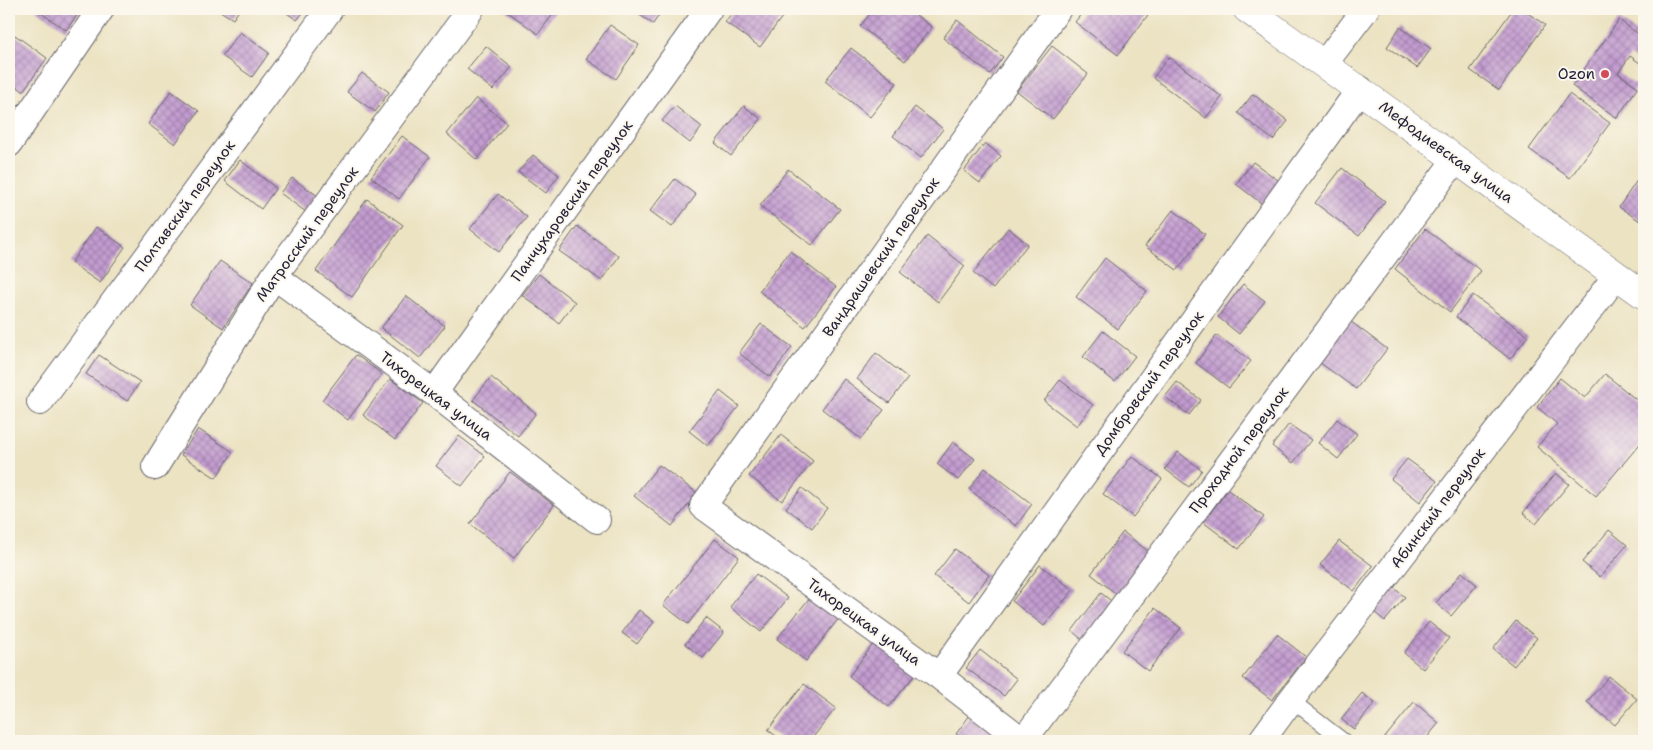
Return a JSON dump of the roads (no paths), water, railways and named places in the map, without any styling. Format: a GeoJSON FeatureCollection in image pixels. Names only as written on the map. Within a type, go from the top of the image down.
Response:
{"type":"FeatureCollection","features":[{"type":"Feature","properties":{"kind":"main road","name":"Мефодиевская улица"},"geometry":{"type":"LineString","coordinates":[[1247,9],[1644,295]]}},
{"type":"Feature","properties":{"kind":"street"},"geometry":{"type":"LineString","coordinates":[[9,144],[101,9]]}},
{"type":"Feature","properties":{"kind":"street","name":"Полтавский переулок"},"geometry":{"type":"LineString","coordinates":[[40,402],[330,9]]}},
{"type":"Feature","properties":{"kind":"street","name":"Матросский переулок"},"geometry":{"type":"LineString","coordinates":[[156,467],[274,276],[471,9]]}},
{"type":"Feature","properties":{"kind":"street","name":"Панчухаровский переулок"},"geometry":{"type":"LineString","coordinates":[[434,393],[709,9]]}},
{"type":"Feature","properties":{"kind":"street","name":"Вандрашевский переулок"},"geometry":{"type":"LineString","coordinates":[[703,506],[1058,9]]}},
{"type":"Feature","properties":{"kind":"street"},"geometry":{"type":"LineString","coordinates":[[1324,64],[1366,9]]}},
{"type":"Feature","properties":{"kind":"street","name":"Домбровский переулок"},"geometry":{"type":"LineString","coordinates":[[939,676],[1360,90]]}},
{"type":"Feature","properties":{"kind":"street","name":"Проходной переулок"},"geometry":{"type":"LineString","coordinates":[[1022,741],[1456,159]]}},
{"type":"Feature","properties":{"kind":"street","name":"Абинский переулок"},"geometry":{"type":"LineString","coordinates":[[1261,741],[1616,275]]}},
{"type":"Feature","properties":{"kind":"street","name":"Тихорецкая улица"},"geometry":{"type":"LineString","coordinates":[[274,276],[434,393],[596,520]]}},
{"type":"Feature","properties":{"kind":"street","name":"Тихорецкая улица"},"geometry":{"type":"LineString","coordinates":[[703,506],[939,676],[1022,741]]}},
{"type":"Feature","properties":{"kind":"lane"},"geometry":{"type":"LineString","coordinates":[[1291,700],[1344,741]]}},
{"type":"Feature","properties":{"kind":"place","name":"Ozon"},"geometry":{"type":"Point","coordinates":[1605,74]}}]}
